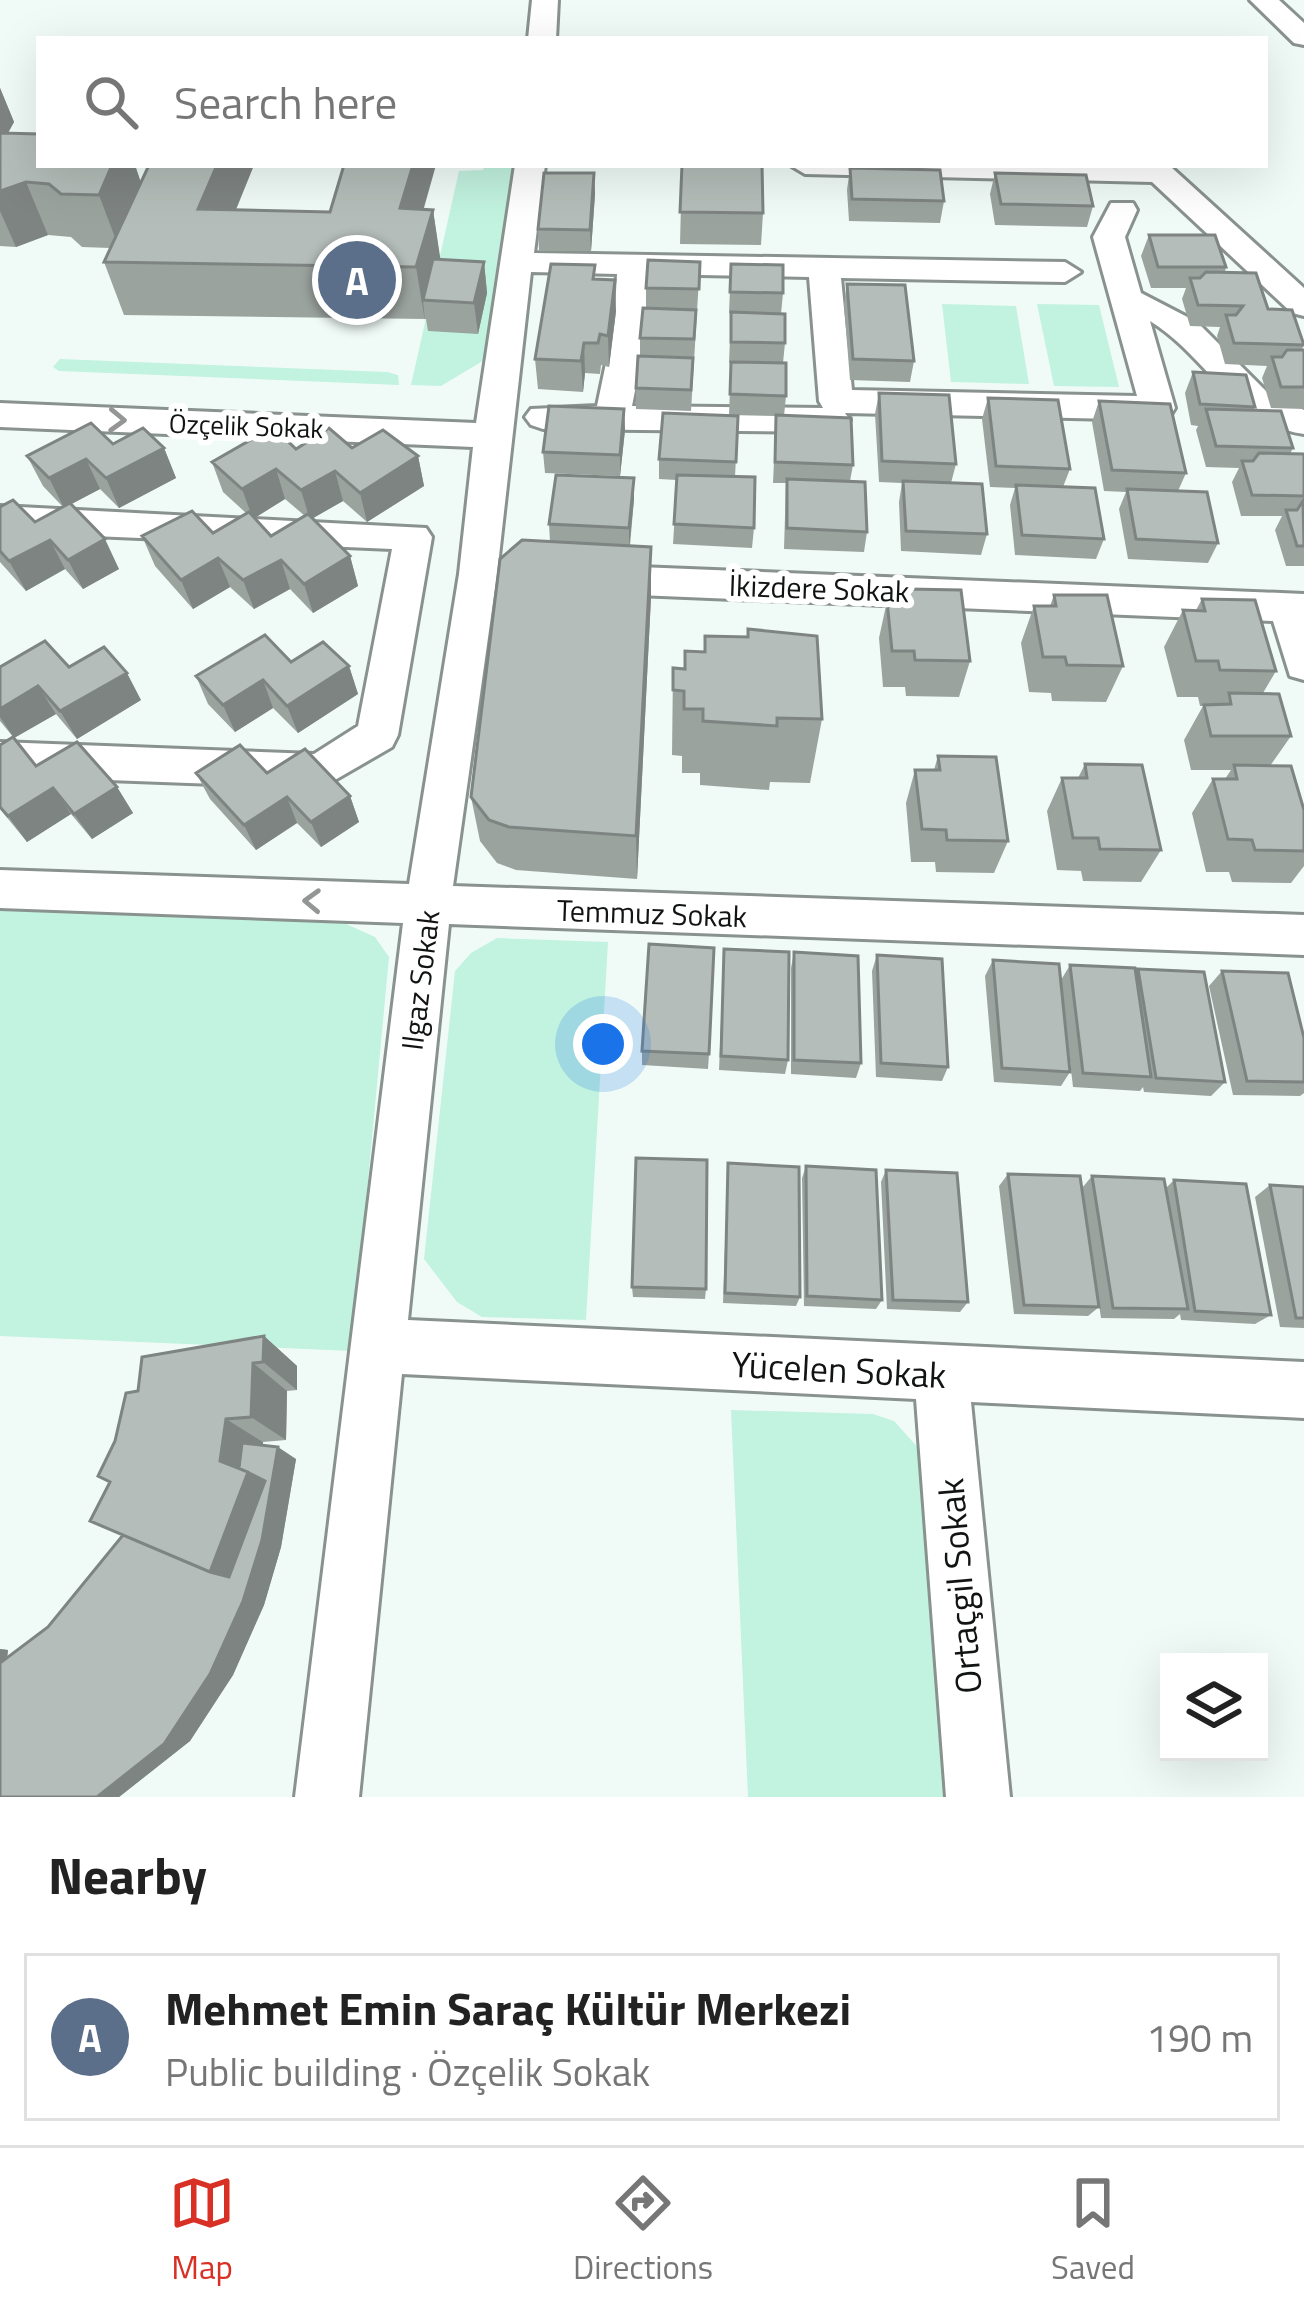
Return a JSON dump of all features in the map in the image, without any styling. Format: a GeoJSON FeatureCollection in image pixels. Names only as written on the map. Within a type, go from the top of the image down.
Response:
{"type":"FeatureCollection","features":[{"type":"Feature","properties":{"kind":"street"},"geometry":{"type":"LineString","coordinates":[[542,36],[545,0]]}},
{"type":"Feature","properties":{"kind":"street"},"geometry":{"type":"LineString","coordinates":[[1263,0],[1304,37]]}},
{"type":"Feature","properties":{"kind":"street","name":"Ilgaz Sokak"},"geometry":{"type":"LineString","coordinates":[[326,1797],[428,906],[478,574],[530,168]]}},
{"type":"Feature","properties":{"kind":"street"},"geometry":{"type":"LineString","coordinates":[[938,168],[1160,173],[1304,306]]}},
{"type":"Feature","properties":{"kind":"street"},"geometry":{"type":"LineString","coordinates":[[836,401],[1158,408],[1109,237],[1122,210]]}},
{"type":"Feature","properties":{"kind":"street"},"geometry":{"type":"LineString","coordinates":[[516,262],[1065,272]]}},
{"type":"Feature","properties":{"kind":"street"},"geometry":{"type":"LineString","coordinates":[[612,418],[631,325],[632,264]]}},
{"type":"Feature","properties":{"kind":"street"},"geometry":{"type":"LineString","coordinates":[[543,417],[831,422],[836,401],[824,266]]}},
{"type":"Feature","properties":{"kind":"street"},"geometry":{"type":"LineString","coordinates":[[1127,299],[1157,310],[1197,338],[1230,378],[1250,391],[1272,416],[1304,422]]}},
{"type":"Feature","properties":{"kind":"street","name":"Özçelik Sokak"},"geometry":{"type":"LineString","coordinates":[[0,415],[492,436]]}},
{"type":"Feature","properties":{"kind":"street"},"geometry":{"type":"LineString","coordinates":[[0,519],[413,537],[377,735],[321,771],[0,758]]}},
{"type":"Feature","properties":{"kind":"street","name":"İkizdere Sokak"},"geometry":{"type":"LineString","coordinates":[[478,574],[1297,608]]}},
{"type":"Feature","properties":{"kind":"street"},"geometry":{"type":"LineString","coordinates":[[1297,608],[1304,665]]}},
{"type":"Feature","properties":{"kind":"street","name":"Temmuz Sokak"},"geometry":{"type":"LineString","coordinates":[[0,889],[1304,935]]}},
{"type":"Feature","properties":{"kind":"street","name":"Yücelen Sokak"},"geometry":{"type":"LineString","coordinates":[[375,1346],[1304,1390]]}},
{"type":"Feature","properties":{"kind":"street","name":"Ortaçgil Sokak"},"geometry":{"type":"LineString","coordinates":[[941,1374],[978,1797]]}},
{"type":"Feature","properties":{"kind":"green space"},"geometry":{"type":"Polygon","coordinates":[[[513,168],[486,359],[441,386],[411,385],[459,171],[513,168]]]}},
{"type":"Feature","properties":{"kind":"green space"},"geometry":{"type":"Polygon","coordinates":[[[942,304],[1016,306],[1029,384],[951,382],[942,304]]]}},
{"type":"Feature","properties":{"kind":"green space"},"geometry":{"type":"Polygon","coordinates":[[[1037,304],[1099,305],[1119,387],[1054,386],[1037,304]]]}},
{"type":"Feature","properties":{"kind":"green space"},"geometry":{"type":"Polygon","coordinates":[[[60,359],[387,372],[398,375],[399,385],[59,371],[53,367],[60,359]]]}},
{"type":"Feature","properties":{"kind":"green space"},"geometry":{"type":"Polygon","coordinates":[[[0,906],[344,923],[375,937],[389,957],[352,1351],[0,1336],[0,906]]]}},
{"type":"Feature","properties":{"kind":"green space"},"geometry":{"type":"Polygon","coordinates":[[[497,938],[608,942],[586,1320],[482,1317],[457,1302],[424,1259],[455,971],[471,953],[497,938]]]}},
{"type":"Feature","properties":{"kind":"green space"},"geometry":{"type":"Polygon","coordinates":[[[731,1410],[873,1414],[894,1421],[921,1451],[945,1797],[748,1797],[731,1410]]]}},
{"type":"Feature","properties":{"kind":"building"},"geometry":{"type":"Polygon","coordinates":[[[0,133],[36,134],[36,168],[111,168],[99,195],[61,194],[49,184],[26,182],[0,191],[0,133]]]}},
{"type":"Feature","properties":{"kind":"building"},"geometry":{"type":"Polygon","coordinates":[[[148,168],[216,168],[198,209],[330,212],[343,168],[412,168],[400,208],[433,210],[416,267],[104,262],[148,168]]]}},
{"type":"Feature","properties":{"kind":"building"},"geometry":{"type":"Polygon","coordinates":[[[682,168],[762,168],[763,213],[680,212],[682,168]]]}},
{"type":"Feature","properties":{"kind":"building"},"geometry":{"type":"Polygon","coordinates":[[[850,168],[940,170],[944,201],[852,199],[850,168]]]}},
{"type":"Feature","properties":{"kind":"building"},"geometry":{"type":"Polygon","coordinates":[[[544,173],[594,173],[590,230],[538,229],[544,173]]]}},
{"type":"Feature","properties":{"kind":"building"},"geometry":{"type":"Polygon","coordinates":[[[995,173],[1086,175],[1093,206],[1001,204],[995,173]]]}},
{"type":"Feature","properties":{"kind":"building"},"geometry":{"type":"Polygon","coordinates":[[[1149,235],[1215,235],[1226,267],[1158,267],[1149,235]]]}},
{"type":"Feature","properties":{"kind":"building"},"geometry":{"type":"Polygon","coordinates":[[[433,259],[484,262],[474,303],[423,300],[433,259]]]}},
{"type":"Feature","properties":{"kind":"building"},"geometry":{"type":"Polygon","coordinates":[[[648,260],[700,262],[699,289],[646,288],[648,260]]]}},
{"type":"Feature","properties":{"kind":"building"},"geometry":{"type":"Polygon","coordinates":[[[551,264],[595,265],[593,279],[615,280],[608,336],[600,334],[598,343],[584,343],[581,361],[535,359],[551,264]]]}},
{"type":"Feature","properties":{"kind":"building"},"geometry":{"type":"Polygon","coordinates":[[[731,264],[783,265],[783,293],[730,292],[731,264]]]}},
{"type":"Feature","properties":{"kind":"building"},"geometry":{"type":"Polygon","coordinates":[[[1206,272],[1256,273],[1268,309],[1292,310],[1304,345],[1234,343],[1226,315],[1236,315],[1243,306],[1198,305],[1190,278],[1206,272]]]}},
{"type":"Feature","properties":{"kind":"building"},"geometry":{"type":"Polygon","coordinates":[[[847,284],[905,285],[914,361],[853,359],[847,284]]]}},
{"type":"Feature","properties":{"kind":"building"},"geometry":{"type":"Polygon","coordinates":[[[643,308],[696,310],[694,339],[640,338],[643,308]]]}},
{"type":"Feature","properties":{"kind":"building"},"geometry":{"type":"Polygon","coordinates":[[[731,312],[785,314],[785,343],[731,342],[731,312]]]}},
{"type":"Feature","properties":{"kind":"building"},"geometry":{"type":"Polygon","coordinates":[[[1287,350],[1304,350],[1304,387],[1281,387],[1272,357],[1282,357],[1287,350]]]}},
{"type":"Feature","properties":{"kind":"building"},"geometry":{"type":"Polygon","coordinates":[[[638,356],[693,358],[691,390],[636,388],[638,356]]]}},
{"type":"Feature","properties":{"kind":"building"},"geometry":{"type":"Polygon","coordinates":[[[731,362],[786,363],[786,396],[730,394],[731,362]]]}},
{"type":"Feature","properties":{"kind":"building"},"geometry":{"type":"Polygon","coordinates":[[[1193,372],[1246,375],[1255,407],[1200,404],[1193,372]]]}},
{"type":"Feature","properties":{"kind":"building"},"geometry":{"type":"Polygon","coordinates":[[[879,393],[949,395],[956,464],[882,461],[879,393]]]}},
{"type":"Feature","properties":{"kind":"building"},"geometry":{"type":"Polygon","coordinates":[[[988,398],[1058,400],[1070,469],[996,466],[988,398]]]}},
{"type":"Feature","properties":{"kind":"building"},"geometry":{"type":"Polygon","coordinates":[[[1099,401],[1170,404],[1186,473],[1112,470],[1099,401]]]}},
{"type":"Feature","properties":{"kind":"building"},"geometry":{"type":"Polygon","coordinates":[[[549,406],[624,409],[620,455],[543,452],[549,406]]]}},
{"type":"Feature","properties":{"kind":"building"},"geometry":{"type":"Polygon","coordinates":[[[1206,409],[1281,411],[1293,448],[1216,446],[1206,409]]]}},
{"type":"Feature","properties":{"kind":"building"},"geometry":{"type":"Polygon","coordinates":[[[663,413],[738,416],[736,462],[659,459],[663,413]]]}},
{"type":"Feature","properties":{"kind":"building"},"geometry":{"type":"Polygon","coordinates":[[[776,415],[851,418],[853,465],[775,462],[776,415]]]}},
{"type":"Feature","properties":{"kind":"building"},"geometry":{"type":"Polygon","coordinates":[[[91,423],[113,444],[143,428],[164,448],[106,478],[86,459],[49,478],[27,456],[91,423]]]}},
{"type":"Feature","properties":{"kind":"building"},"geometry":{"type":"Polygon","coordinates":[[[273,427],[296,449],[329,428],[352,448],[383,430],[418,456],[360,493],[335,471],[301,490],[276,469],[242,489],[212,462],[273,427]]]}},
{"type":"Feature","properties":{"kind":"building"},"geometry":{"type":"Polygon","coordinates":[[[1259,453],[1304,454],[1304,496],[1252,495],[1242,461],[1253,461],[1259,453]]]}},
{"type":"Feature","properties":{"kind":"building"},"geometry":{"type":"Polygon","coordinates":[[[556,475],[634,478],[629,528],[549,524],[556,475]]]}},
{"type":"Feature","properties":{"kind":"building"},"geometry":{"type":"Polygon","coordinates":[[[677,475],[755,477],[754,528],[674,524],[677,475]]]}},
{"type":"Feature","properties":{"kind":"building"},"geometry":{"type":"Polygon","coordinates":[[[787,479],[865,482],[867,532],[787,528],[787,479]]]}},
{"type":"Feature","properties":{"kind":"building"},"geometry":{"type":"Polygon","coordinates":[[[903,481],[982,484],[987,534],[906,531],[903,481]]]}},
{"type":"Feature","properties":{"kind":"building"},"geometry":{"type":"Polygon","coordinates":[[[1016,485],[1095,488],[1104,539],[1022,535],[1016,485]]]}},
{"type":"Feature","properties":{"kind":"building"},"geometry":{"type":"Polygon","coordinates":[[[1127,489],[1207,492],[1218,543],[1136,539],[1127,489]]]}},
{"type":"Feature","properties":{"kind":"building"},"geometry":{"type":"Polygon","coordinates":[[[13,500],[35,522],[70,503],[105,539],[68,560],[50,540],[9,561],[0,551],[0,507],[13,500]]]}},
{"type":"Feature","properties":{"kind":"building"},"geometry":{"type":"Polygon","coordinates":[[[1303,501],[1304,546],[1297,546],[1286,510],[1297,510],[1303,501]]]}},
{"type":"Feature","properties":{"kind":"building"},"geometry":{"type":"Polygon","coordinates":[[[192,511],[213,533],[249,512],[271,536],[308,514],[350,556],[304,584],[281,560],[243,580],[218,558],[181,580],[142,536],[192,511]]]}},
{"type":"Feature","properties":{"kind":"building"},"geometry":{"type":"Polygon","coordinates":[[[522,540],[651,547],[636,836],[509,827],[489,820],[471,797],[500,559],[522,540]]]}},
{"type":"Feature","properties":{"kind":"building"},"geometry":{"type":"Polygon","coordinates":[[[908,589],[961,590],[970,661],[915,660],[914,651],[892,651],[887,601],[909,601],[908,589]]]}},
{"type":"Feature","properties":{"kind":"building"},"geometry":{"type":"Polygon","coordinates":[[[1054,595],[1107,595],[1123,666],[1067,665],[1065,657],[1043,657],[1034,606],[1056,606],[1054,595]]]}},
{"type":"Feature","properties":{"kind":"building"},"geometry":{"type":"Polygon","coordinates":[[[1202,599],[1255,600],[1276,671],[1220,670],[1218,661],[1196,661],[1183,610],[1205,611],[1202,599]]]}},
{"type":"Feature","properties":{"kind":"building"},"geometry":{"type":"Polygon","coordinates":[[[748,629],[817,636],[822,719],[777,718],[777,726],[703,721],[703,709],[684,709],[684,691],[673,690],[673,668],[685,669],[685,651],[705,652],[705,636],[748,637],[748,629]]]}},
{"type":"Feature","properties":{"kind":"building"},"geometry":{"type":"Polygon","coordinates":[[[265,635],[291,662],[323,642],[349,666],[287,706],[263,680],[223,705],[196,676],[265,635]]]}},
{"type":"Feature","properties":{"kind":"building"},"geometry":{"type":"Polygon","coordinates":[[[45,641],[69,667],[104,647],[127,673],[60,711],[38,686],[0,709],[0,667],[45,641]]]}},
{"type":"Feature","properties":{"kind":"building"},"geometry":{"type":"Polygon","coordinates":[[[1229,693],[1279,694],[1291,736],[1211,736],[1204,705],[1231,704],[1229,693]]]}},
{"type":"Feature","properties":{"kind":"building"},"geometry":{"type":"Polygon","coordinates":[[[13,737],[36,766],[77,742],[117,787],[74,814],[53,788],[8,816],[0,807],[0,745],[13,737]]]}},
{"type":"Feature","properties":{"kind":"building"},"geometry":{"type":"Polygon","coordinates":[[[240,745],[267,773],[305,749],[350,796],[311,822],[287,797],[244,825],[196,773],[240,745]]]}},
{"type":"Feature","properties":{"kind":"building"},"geometry":{"type":"Polygon","coordinates":[[[938,756],[996,757],[1008,841],[947,840],[946,830],[922,829],[915,770],[940,770],[938,756]]]}},
{"type":"Feature","properties":{"kind":"building"},"geometry":{"type":"Polygon","coordinates":[[[1085,764],[1142,765],[1161,850],[1100,849],[1098,838],[1073,838],[1062,778],[1087,778],[1085,764]]]}},
{"type":"Feature","properties":{"kind":"building"},"geometry":{"type":"Polygon","coordinates":[[[1234,765],[1291,766],[1304,810],[1304,851],[1255,850],[1252,840],[1228,839],[1213,779],[1237,779],[1234,765]]]}},
{"type":"Feature","properties":{"kind":"building"},"geometry":{"type":"Polygon","coordinates":[[[649,944],[714,948],[709,1054],[642,1051],[649,944]]]}},
{"type":"Feature","properties":{"kind":"building"},"geometry":{"type":"Polygon","coordinates":[[[724,949],[789,952],[788,1060],[721,1056],[724,949]]]}},
{"type":"Feature","properties":{"kind":"building"},"geometry":{"type":"Polygon","coordinates":[[[794,952],[858,956],[861,1063],[794,1060],[794,952]]]}},
{"type":"Feature","properties":{"kind":"building"},"geometry":{"type":"Polygon","coordinates":[[[877,955],[942,959],[948,1067],[881,1063],[877,955]]]}},
{"type":"Feature","properties":{"kind":"building"},"geometry":{"type":"Polygon","coordinates":[[[993,960],[1059,964],[1070,1072],[1002,1068],[993,960]]]}},
{"type":"Feature","properties":{"kind":"building"},"geometry":{"type":"Polygon","coordinates":[[[1070,965],[1135,968],[1151,1077],[1083,1073],[1070,965]]]}},
{"type":"Feature","properties":{"kind":"building"},"geometry":{"type":"Polygon","coordinates":[[[1138,969],[1204,972],[1225,1082],[1156,1078],[1138,969]]]}},
{"type":"Feature","properties":{"kind":"building"},"geometry":{"type":"Polygon","coordinates":[[[1222,971],[1288,973],[1304,1038],[1304,1082],[1247,1081],[1222,971]]]}},
{"type":"Feature","properties":{"kind":"building"},"geometry":{"type":"Polygon","coordinates":[[[636,1158],[707,1160],[706,1289],[632,1287],[636,1158]]]}},
{"type":"Feature","properties":{"kind":"building"},"geometry":{"type":"Polygon","coordinates":[[[728,1163],[799,1167],[800,1297],[725,1293],[728,1163]]]}},
{"type":"Feature","properties":{"kind":"building"},"geometry":{"type":"Polygon","coordinates":[[[806,1166],[876,1170],[882,1300],[807,1296],[806,1166]]]}},
{"type":"Feature","properties":{"kind":"building"},"geometry":{"type":"Polygon","coordinates":[[[886,1170],[957,1173],[968,1302],[893,1300],[886,1170]]]}},
{"type":"Feature","properties":{"kind":"building"},"geometry":{"type":"Polygon","coordinates":[[[1008,1174],[1080,1176],[1099,1307],[1024,1305],[1008,1174]]]}},
{"type":"Feature","properties":{"kind":"building"},"geometry":{"type":"Polygon","coordinates":[[[1092,1176],[1164,1179],[1188,1309],[1113,1308],[1092,1176]]]}},
{"type":"Feature","properties":{"kind":"building"},"geometry":{"type":"Polygon","coordinates":[[[1174,1180],[1246,1184],[1271,1315],[1195,1311],[1174,1180]]]}},
{"type":"Feature","properties":{"kind":"building"},"geometry":{"type":"Polygon","coordinates":[[[1270,1185],[1304,1187],[1304,1318],[1296,1318],[1270,1185]]]}},
{"type":"Feature","properties":{"kind":"building"},"geometry":{"type":"Polygon","coordinates":[[[264,1336],[263,1362],[253,1363],[251,1417],[226,1419],[220,1461],[248,1472],[210,1572],[90,1521],[110,1482],[98,1476],[115,1441],[126,1393],[138,1391],[142,1357],[264,1336]]]}},
{"type":"Feature","properties":{"kind":"building"},"geometry":{"type":"Polygon","coordinates":[[[242,1443],[278,1447],[262,1540],[243,1601],[210,1674],[164,1744],[97,1797],[0,1797],[0,1663],[48,1627],[123,1535],[229,1577],[265,1481],[239,1468],[242,1443]]]}},
{"type":"Feature","properties":{"kind":"place","name":"Mehmet Emin Saraç Kültür Merkezi"},"geometry":{"type":"Point","coordinates":[357,280]}}]}
